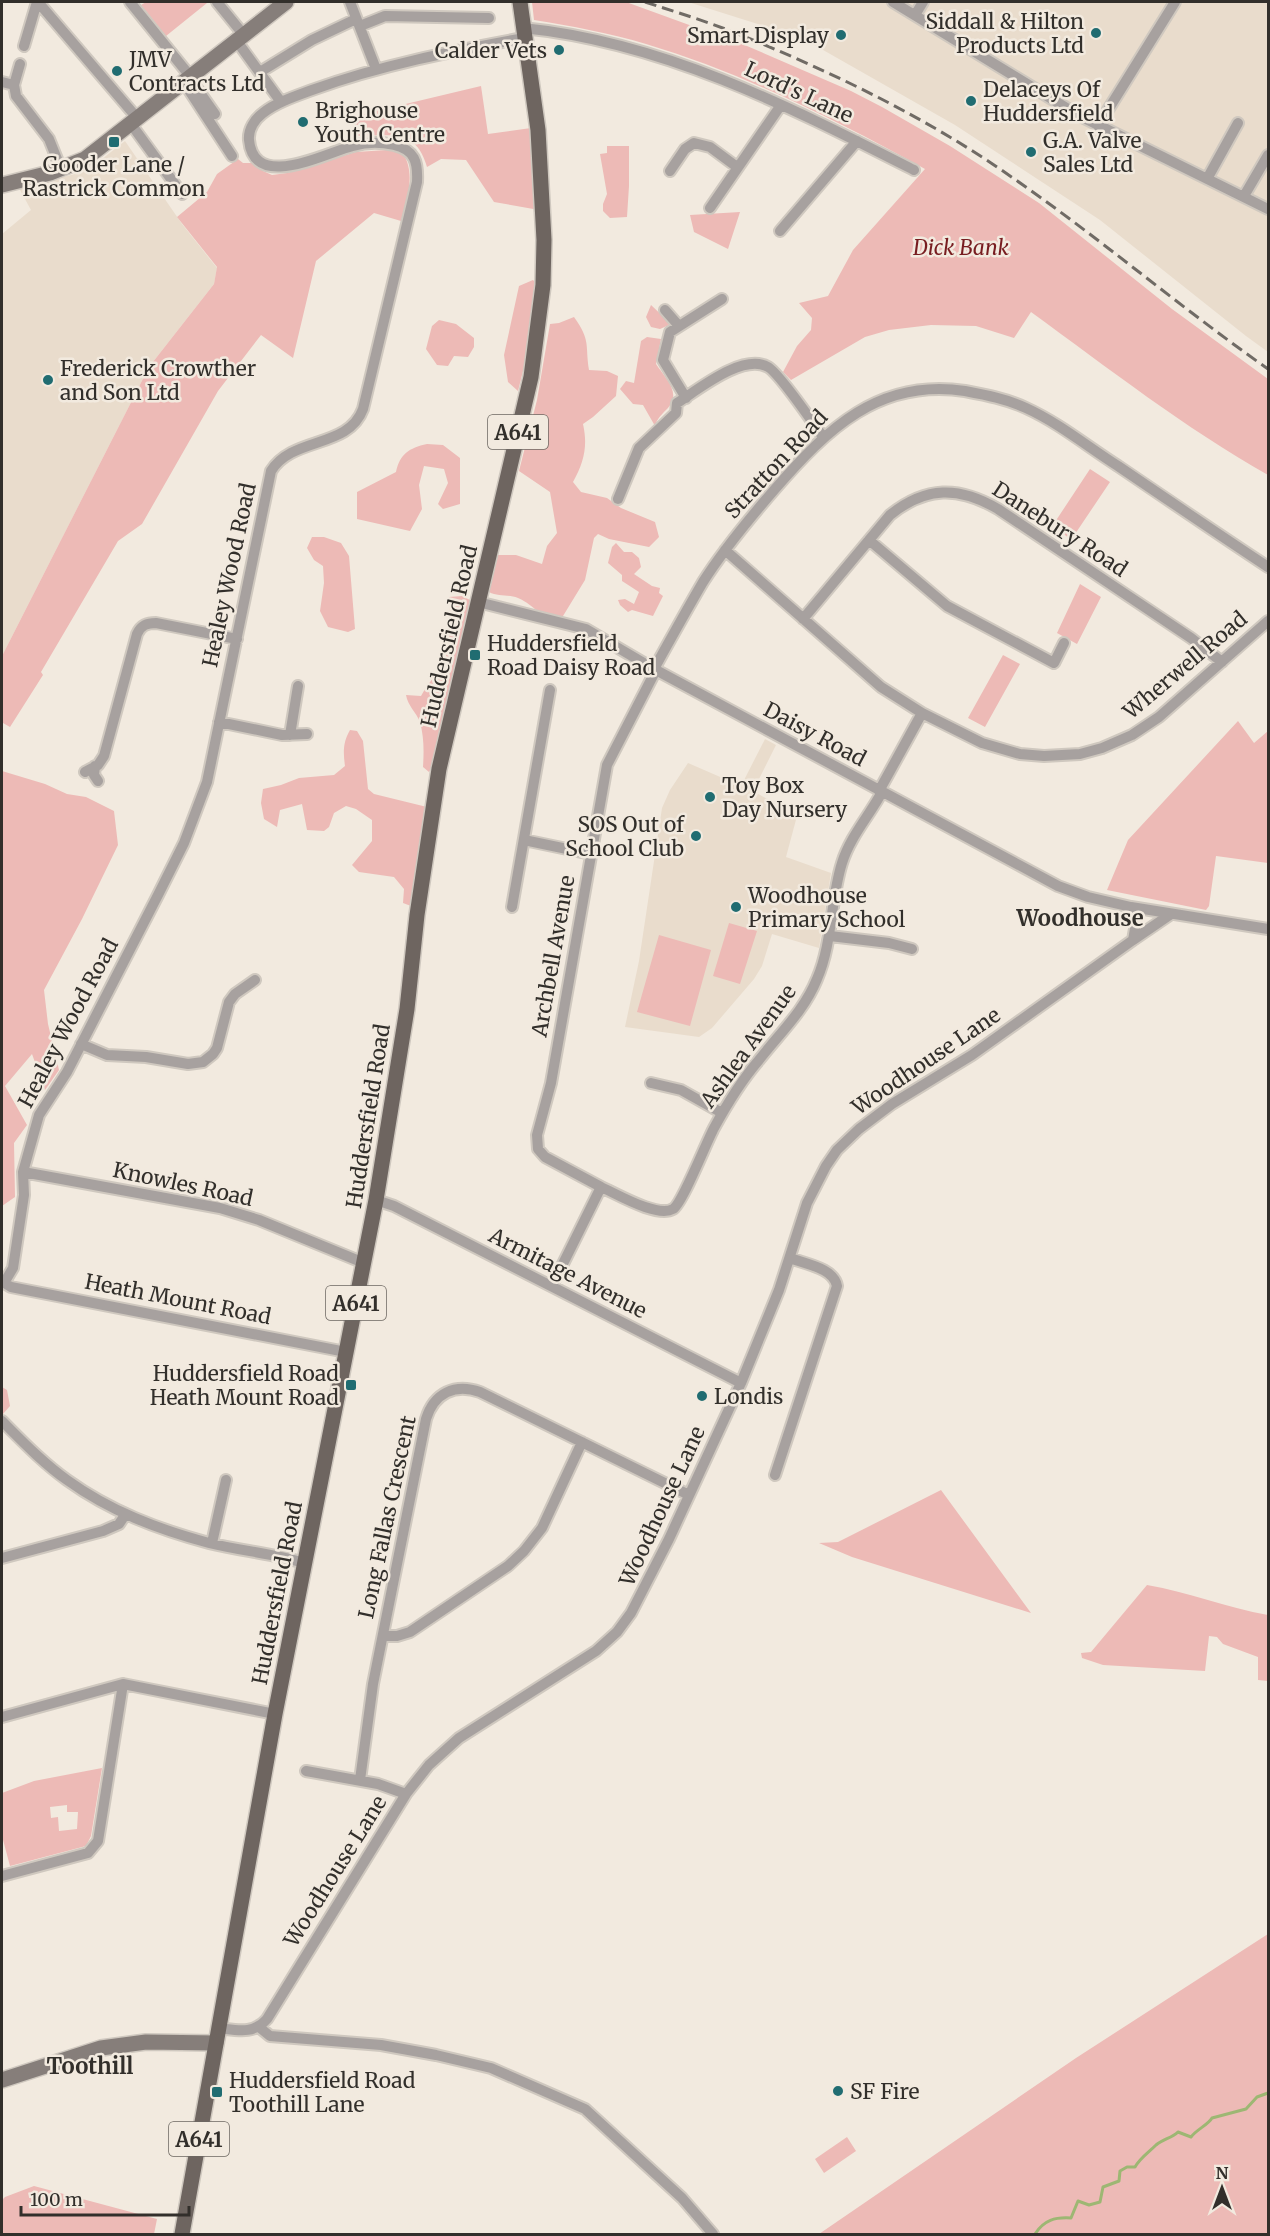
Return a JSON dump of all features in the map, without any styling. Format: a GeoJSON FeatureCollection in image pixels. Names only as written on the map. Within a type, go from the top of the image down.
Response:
{"type":"FeatureCollection","features":[{"type":"Feature","properties":{"kind":"main road","name":"Huddersfield Road"},"geometry":{"type":"LineString","coordinates":[[182,2235],[275,1714],[376,1200],[407,1009],[417,915],[439,769],[531,377],[543,285],[544,240],[538,130],[520,2]]}},
{"type":"Feature","properties":{"kind":"street"},"geometry":{"type":"LineString","coordinates":[[24,46],[38,2]]}},
{"type":"Feature","properties":{"kind":"street"},"geometry":{"type":"LineString","coordinates":[[38,2],[135,121],[182,194]]}},
{"type":"Feature","properties":{"kind":"street"},"geometry":{"type":"LineString","coordinates":[[130,2],[215,114]]}},
{"type":"Feature","properties":{"kind":"street"},"geometry":{"type":"LineString","coordinates":[[217,2],[281,102]]}},
{"type":"Feature","properties":{"kind":"street"},"geometry":{"type":"LineString","coordinates":[[2,185],[61,169],[85,159],[286,2]]}},
{"type":"Feature","properties":{"kind":"street"},"geometry":{"type":"LineString","coordinates":[[350,2],[376,69]]}},
{"type":"Feature","properties":{"kind":"street"},"geometry":{"type":"LineString","coordinates":[[893,2],[1098,126],[1269,209]]}},
{"type":"Feature","properties":{"kind":"street"},"geometry":{"type":"LineString","coordinates":[[915,15],[923,2]]}},
{"type":"Feature","properties":{"kind":"street"},"geometry":{"type":"LineString","coordinates":[[1098,126],[1175,2]]}},
{"type":"Feature","properties":{"kind":"street"},"geometry":{"type":"LineString","coordinates":[[260,72],[312,40],[385,16],[489,18]]}},
{"type":"Feature","properties":{"kind":"street","name":"Healey Wood Road"},"geometry":{"type":"LineString","coordinates":[[2,1282],[13,1268],[24,1195],[23,1175],[39,1115],[67,1072],[184,843],[207,782],[271,471],[279,460],[293,452],[347,431],[356,423],[361,414],[417,182],[417,165],[414,157],[408,150],[388,144],[356,145],[286,167],[268,166],[253,153],[249,134],[252,125],[258,117],[281,102],[376,69],[524,33]]}},
{"type":"Feature","properties":{"kind":"street","name":"Lord's Lane"},"geometry":{"type":"LineString","coordinates":[[524,33],[585,38],[655,55],[720,78],[914,170]]}},
{"type":"Feature","properties":{"kind":"street"},"geometry":{"type":"LineString","coordinates":[[20,64],[14,86],[16,96],[49,140],[61,169]]}},
{"type":"Feature","properties":{"kind":"street"},"geometry":{"type":"LineString","coordinates":[[187,78],[232,156]]}},
{"type":"Feature","properties":{"kind":"street"},"geometry":{"type":"LineString","coordinates":[[2,82],[14,86]]}},
{"type":"Feature","properties":{"kind":"street"},"geometry":{"type":"LineString","coordinates":[[710,208],[780,105]]}},
{"type":"Feature","properties":{"kind":"street"},"geometry":{"type":"LineString","coordinates":[[1207,179],[1238,123]]}},
{"type":"Feature","properties":{"kind":"street"},"geometry":{"type":"LineString","coordinates":[[780,231],[857,141]]}},
{"type":"Feature","properties":{"kind":"street"},"geometry":{"type":"LineString","coordinates":[[670,171],[685,149],[694,143],[710,147],[737,166]]}},
{"type":"Feature","properties":{"kind":"street"},"geometry":{"type":"LineString","coordinates":[[1244,196],[1269,155]]}},
{"type":"Feature","properties":{"kind":"street"},"geometry":{"type":"LineString","coordinates":[[686,398],[663,360],[670,332],[722,299]]}},
{"type":"Feature","properties":{"kind":"street"},"geometry":{"type":"LineString","coordinates":[[665,310],[679,326]]}},
{"type":"Feature","properties":{"kind":"street"},"geometry":{"type":"LineString","coordinates":[[618,499],[639,448],[676,413],[677,403],[736,367],[749,364],[763,365],[772,369],[823,437]]}},
{"type":"Feature","properties":{"kind":"street","name":"Stratton Road"},"geometry":{"type":"LineString","coordinates":[[655,670],[699,589],[751,516],[823,437],[840,422],[868,406],[900,393],[943,388],[1000,398],[1027,408],[1269,567]]}},
{"type":"Feature","properties":{"kind":"street","name":"Danebury Road"},"geometry":{"type":"LineString","coordinates":[[803,619],[890,515],[916,498],[945,492],[971,495],[998,509],[1191,638],[1222,662]]}},
{"type":"Feature","properties":{"kind":"street"},"geometry":{"type":"LineString","coordinates":[[869,540],[947,606],[1011,641],[1054,663],[1064,643]]}},
{"type":"Feature","properties":{"kind":"street","name":"Wherwell Road"},"geometry":{"type":"LineString","coordinates":[[725,550],[870,679],[922,713],[982,743],[1004,751],[1036,756],[1080,754],[1109,746],[1139,731],[1269,621]]}},
{"type":"Feature","properties":{"kind":"street","name":"Daisy Road"},"geometry":{"type":"LineString","coordinates":[[478,602],[586,629],[655,670],[1044,879],[1088,897],[1131,907]]}},
{"type":"Feature","properties":{"kind":"street"},"geometry":{"type":"LineString","coordinates":[[85,772],[96,766],[104,756],[137,634],[142,627],[156,623],[237,639]]}},
{"type":"Feature","properties":{"kind":"street","name":"Archbell Avenue"},"geometry":{"type":"LineString","coordinates":[[601,1187],[552,1162],[539,1152],[536,1142],[537,1131],[551,1083],[603,784],[610,758],[655,670]]}},
{"type":"Feature","properties":{"kind":"street"},"geometry":{"type":"LineString","coordinates":[[290,735],[298,686]]}},
{"type":"Feature","properties":{"kind":"street"},"geometry":{"type":"LineString","coordinates":[[512,907],[550,690]]}},
{"type":"Feature","properties":{"kind":"street"},"geometry":{"type":"LineString","coordinates":[[880,791],[922,713]]}},
{"type":"Feature","properties":{"kind":"street"},"geometry":{"type":"LineString","coordinates":[[219,722],[290,735],[307,734]]}},
{"type":"Feature","properties":{"kind":"street"},"geometry":{"type":"LineString","coordinates":[[96,766],[94,775],[98,781]]}},
{"type":"Feature","properties":{"kind":"street","name":"Ashlea Avenue"},"geometry":{"type":"LineString","coordinates":[[601,1187],[651,1209],[666,1211],[674,1209],[682,1198],[699,1157],[722,1113],[757,1062],[805,1003],[819,976],[830,936],[844,858],[880,791]]}},
{"type":"Feature","properties":{"kind":"street"},"geometry":{"type":"LineString","coordinates":[[524,840],[591,854]]}},
{"type":"Feature","properties":{"kind":"street"},"geometry":{"type":"LineString","coordinates":[[1133,940],[1136,923],[1131,907],[1269,930]]}},
{"type":"Feature","properties":{"kind":"street","name":"Woodhouse Lane"},"geometry":{"type":"LineString","coordinates":[[259,2027],[269,2016],[406,1794],[429,1765],[459,1738],[596,1651],[617,1632],[638,1601],[741,1383],[790,1258],[811,1193],[825,1166],[852,1136],[892,1104],[972,1055],[1171,914]]}},
{"type":"Feature","properties":{"kind":"street"},"geometry":{"type":"LineString","coordinates":[[830,936],[889,943],[912,950]]}},
{"type":"Feature","properties":{"kind":"street"},"geometry":{"type":"LineString","coordinates":[[81,1044],[107,1055],[203,1062],[213,1054],[232,998],[255,980]]}},
{"type":"Feature","properties":{"kind":"street"},"geometry":{"type":"LineString","coordinates":[[651,1083],[681,1090],[722,1113]]}},
{"type":"Feature","properties":{"kind":"street","name":"Knowles Road"},"geometry":{"type":"LineString","coordinates":[[23,1175],[176,1198],[220,1208],[259,1220],[364,1263]]}},
{"type":"Feature","properties":{"kind":"street"},"geometry":{"type":"LineString","coordinates":[[552,1286],[601,1187]]}},
{"type":"Feature","properties":{"kind":"street","name":"Armitage Avenue"},"geometry":{"type":"LineString","coordinates":[[376,1200],[394,1206],[741,1383]]}},
{"type":"Feature","properties":{"kind":"street"},"geometry":{"type":"LineString","coordinates":[[775,1475],[837,1286],[836,1281],[828,1272],[790,1258]]}},
{"type":"Feature","properties":{"kind":"street","name":"Heath Mount Road"},"geometry":{"type":"LineString","coordinates":[[2,1282],[11,1287],[346,1352]]}},
{"type":"Feature","properties":{"kind":"street","name":"Long Fallas Crescent"},"geometry":{"type":"LineString","coordinates":[[360,1780],[373,1684],[426,1419],[432,1404],[439,1396],[454,1389],[472,1389],[689,1495]]}},
{"type":"Feature","properties":{"kind":"street"},"geometry":{"type":"LineString","coordinates":[[2,1421],[66,1479],[125,1515],[167,1531],[212,1544],[304,1563]]}},
{"type":"Feature","properties":{"kind":"street"},"geometry":{"type":"LineString","coordinates":[[383,1636],[397,1636],[410,1632],[517,1558],[542,1528],[582,1442]]}},
{"type":"Feature","properties":{"kind":"street"},"geometry":{"type":"LineString","coordinates":[[212,1544],[226,1480]]}},
{"type":"Feature","properties":{"kind":"street"},"geometry":{"type":"LineString","coordinates":[[2,1558],[104,1531],[119,1524],[125,1515]]}},
{"type":"Feature","properties":{"kind":"street"},"geometry":{"type":"LineString","coordinates":[[2,1876],[88,1853],[94,1848],[98,1841],[123,1684]]}},
{"type":"Feature","properties":{"kind":"street"},"geometry":{"type":"LineString","coordinates":[[2,1717],[123,1684],[275,1714]]}},
{"type":"Feature","properties":{"kind":"street"},"geometry":{"type":"LineString","coordinates":[[306,1771],[384,1785],[406,1794]]}},
{"type":"Feature","properties":{"kind":"street"},"geometry":{"type":"LineString","coordinates":[[2,2080],[102,2048],[250,2031],[259,2027],[270,2036],[381,2045],[491,2068],[585,2109],[682,2198],[713,2235]]}},
{"type":"Feature","properties":{"kind":"shaded area"},"geometry":{"type":"Polygon","coordinates":[[[688,2],[1268,2],[1268,352],[1100,220],[955,125],[802,38],[688,2]]]}},
{"type":"Feature","properties":{"kind":"shaded area"},"geometry":{"type":"Polygon","coordinates":[[[125,141],[182,224],[217,268],[214,284],[149,367],[2,656],[2,234],[31,210],[19,188],[75,174],[102,159],[125,141]]]}},
{"type":"Feature","properties":{"kind":"shaded area","name":"Woodhouse Primary School"},"geometry":{"type":"Polygon","coordinates":[[[765,739],[776,745],[753,791],[797,816],[786,857],[831,873],[819,948],[772,934],[762,966],[754,979],[712,1028],[699,1037],[625,1027],[639,961],[662,808],[670,790],[688,763],[741,786],[765,739]]]}},
{"type":"Feature","properties":{"kind":"green space"},"geometry":{"type":"Polygon","coordinates":[[[146,2],[207,3],[166,36],[141,5],[146,2]]]}},
{"type":"Feature","properties":{"kind":"green space","name":"Dick Bank"},"geometry":{"type":"Polygon","coordinates":[[[532,2],[626,2],[747,46],[851,91],[882,107],[950,146],[1039,203],[1172,309],[1268,379],[1268,475],[1177,418],[1031,312],[1014,338],[976,326],[931,325],[889,330],[865,337],[791,380],[783,372],[797,346],[811,330],[812,318],[799,303],[828,296],[853,250],[925,169],[788,99],[718,69],[632,40],[534,20],[532,2]]]}},
{"type":"Feature","properties":{"kind":"green space"},"geometry":{"type":"Polygon","coordinates":[[[481,86],[488,134],[531,128],[539,210],[494,202],[466,160],[441,159],[427,167],[422,154],[409,140],[391,136],[358,136],[351,117],[481,86]]]}},
{"type":"Feature","properties":{"kind":"green space"},"geometry":{"type":"Polygon","coordinates":[[[607,146],[629,146],[627,217],[610,218],[603,211],[607,194],[600,154],[607,153],[607,146]]]}},
{"type":"Feature","properties":{"kind":"green space"},"geometry":{"type":"Polygon","coordinates":[[[387,150],[403,153],[409,170],[409,187],[401,221],[374,213],[316,261],[293,358],[261,335],[218,391],[142,524],[118,541],[41,672],[43,675],[10,727],[2,724],[2,656],[149,367],[214,284],[217,267],[177,217],[207,192],[217,174],[238,159],[243,163],[253,163],[272,175],[287,173],[356,152],[387,150]]]}},
{"type":"Feature","properties":{"kind":"green space"},"geometry":{"type":"Polygon","coordinates":[[[740,212],[728,249],[694,232],[690,215],[740,212]]]}},
{"type":"Feature","properties":{"kind":"green space"},"geometry":{"type":"Polygon","coordinates":[[[533,280],[537,284],[526,359],[518,391],[508,382],[504,355],[519,286],[533,280]]]}},
{"type":"Feature","properties":{"kind":"green space"},"geometry":{"type":"Polygon","coordinates":[[[651,305],[668,321],[669,325],[660,329],[651,327],[646,317],[651,305]]]}},
{"type":"Feature","properties":{"kind":"green space"},"geometry":{"type":"Polygon","coordinates":[[[574,317],[585,337],[589,370],[607,371],[618,376],[616,396],[583,424],[584,454],[573,482],[581,492],[607,498],[621,508],[655,522],[659,537],[649,547],[609,539],[598,534],[594,538],[585,580],[563,616],[554,616],[542,613],[518,598],[489,592],[498,555],[516,555],[542,564],[547,546],[557,533],[550,492],[519,471],[537,400],[550,324],[574,317]]]}},
{"type":"Feature","properties":{"kind":"green space"},"geometry":{"type":"Polygon","coordinates":[[[439,320],[456,324],[474,338],[474,347],[468,357],[454,356],[448,366],[437,365],[426,349],[432,326],[439,320]]]}},
{"type":"Feature","properties":{"kind":"green space"},"geometry":{"type":"Polygon","coordinates":[[[647,337],[661,339],[656,364],[673,392],[671,404],[659,417],[655,426],[643,405],[633,404],[620,389],[626,381],[634,383],[641,341],[647,337]]]}},
{"type":"Feature","properties":{"kind":"green space"},"geometry":{"type":"Polygon","coordinates":[[[427,444],[443,445],[460,458],[460,504],[443,509],[438,504],[448,483],[444,469],[424,466],[419,485],[422,509],[410,531],[357,519],[357,492],[396,472],[406,453],[427,444]]]}},
{"type":"Feature","properties":{"kind":"green space"},"geometry":{"type":"Polygon","coordinates":[[[1090,469],[1110,482],[1071,540],[1053,525],[1090,469]]]}},
{"type":"Feature","properties":{"kind":"green space"},"geometry":{"type":"Polygon","coordinates":[[[312,537],[324,537],[341,543],[349,556],[355,629],[348,632],[328,627],[320,611],[324,583],[323,566],[314,560],[307,548],[312,537]]]}},
{"type":"Feature","properties":{"kind":"green space"},"geometry":{"type":"Polygon","coordinates":[[[616,543],[624,552],[632,552],[639,558],[641,567],[634,574],[652,586],[660,588],[659,593],[663,596],[653,616],[632,610],[628,612],[620,605],[618,600],[625,599],[634,604],[639,592],[622,581],[622,575],[608,563],[612,547],[616,543]]]}},
{"type":"Feature","properties":{"kind":"green space"},"geometry":{"type":"Polygon","coordinates":[[[1080,584],[1101,597],[1077,644],[1057,633],[1080,584]]]}},
{"type":"Feature","properties":{"kind":"green space"},"geometry":{"type":"Polygon","coordinates":[[[462,596],[470,600],[429,772],[423,767],[420,722],[406,695],[421,696],[443,664],[449,638],[449,597],[462,596]]]}},
{"type":"Feature","properties":{"kind":"green space"},"geometry":{"type":"Polygon","coordinates":[[[1003,655],[1020,664],[985,727],[968,718],[1003,655]]]}},
{"type":"Feature","properties":{"kind":"green space"},"geometry":{"type":"Polygon","coordinates":[[[1238,721],[1254,743],[1268,731],[1268,863],[1216,856],[1209,906],[1206,910],[1107,890],[1128,840],[1238,721]]]}},
{"type":"Feature","properties":{"kind":"green space"},"geometry":{"type":"Polygon","coordinates":[[[350,730],[357,731],[363,741],[368,789],[374,794],[427,807],[411,906],[403,903],[404,889],[394,877],[359,872],[352,865],[372,841],[372,820],[356,809],[346,806],[334,813],[329,827],[324,831],[307,830],[302,804],[280,810],[277,827],[264,819],[261,803],[263,789],[299,778],[334,775],[345,766],[344,747],[350,730]]]}},
{"type":"Feature","properties":{"kind":"green space"},"geometry":{"type":"Polygon","coordinates":[[[2,771],[45,784],[67,794],[86,797],[114,811],[118,845],[44,990],[48,1024],[59,1070],[45,1090],[32,1054],[5,1086],[27,1125],[14,1143],[15,1197],[2,1206],[2,771]]]}},
{"type":"Feature","properties":{"kind":"green space"},"geometry":{"type":"Polygon","coordinates":[[[729,923],[757,931],[740,984],[713,976],[729,923]]]}},
{"type":"Feature","properties":{"kind":"green space"},"geometry":{"type":"Polygon","coordinates":[[[659,935],[711,950],[690,1026],[637,1012],[659,935]]]}},
{"type":"Feature","properties":{"kind":"green space"},"geometry":{"type":"Polygon","coordinates":[[[2,1387],[7,1390],[10,1406],[3,1414],[2,1387]]]}},
{"type":"Feature","properties":{"kind":"green space"},"geometry":{"type":"Polygon","coordinates":[[[941,1490],[1031,1613],[852,1557],[819,1543],[838,1542],[941,1490]]]}},
{"type":"Feature","properties":{"kind":"green space"},"geometry":{"type":"Polygon","coordinates":[[[1147,1585],[1268,1615],[1268,1681],[1258,1680],[1258,1657],[1223,1644],[1217,1637],[1209,1636],[1205,1671],[1103,1665],[1082,1658],[1081,1653],[1091,1652],[1147,1585]]]}},
{"type":"Feature","properties":{"kind":"green space"},"geometry":{"type":"Polygon","coordinates":[[[102,1768],[91,1836],[86,1846],[10,1866],[2,1836],[2,1793],[34,1781],[102,1768]],[[67,1805],[50,1807],[51,1818],[58,1817],[59,1831],[77,1829],[78,1812],[67,1812],[67,1805]]]}},
{"type":"Feature","properties":{"kind":"green space"},"geometry":{"type":"Polygon","coordinates":[[[1268,1934],[1268,2234],[819,2234],[1076,2058],[1268,1934]]]}},
{"type":"Feature","properties":{"kind":"green space"},"geometry":{"type":"Polygon","coordinates":[[[847,2137],[856,2151],[824,2173],[815,2159],[847,2137]]]}},
{"type":"Feature","properties":{"kind":"green space"},"geometry":{"type":"Polygon","coordinates":[[[34,2186],[157,2219],[154,2234],[2,2234],[2,2200],[34,2186]]]}},
{"type":"Feature","properties":{"kind":"waterway"},"geometry":{"type":"LineString","coordinates":[[1035,2234],[1042,2225],[1050,2220],[1071,2218],[1078,2201],[1089,2205],[1100,2202],[1103,2187],[1119,2181],[1120,2171],[1127,2167],[1135,2167],[1159,2143],[1178,2132],[1191,2137],[1212,2118],[1246,2109],[1257,2097],[1268,2093]]}},
{"type":"Feature","properties":{"kind":"railway"},"geometry":{"type":"LineString","coordinates":[[645,2],[723,28],[779,51],[842,79],[933,127],[1027,188],[1268,369]]}},
{"type":"Feature","properties":{"kind":"place","name":"Siddall & Hilton Products Ltd"},"geometry":{"type":"Point","coordinates":[1096,33]}},
{"type":"Feature","properties":{"kind":"place","name":"Smart Display"},"geometry":{"type":"Point","coordinates":[841,35]}},
{"type":"Feature","properties":{"kind":"place","name":"Calder Vets"},"geometry":{"type":"Point","coordinates":[559,50]}},
{"type":"Feature","properties":{"kind":"place","name":"JMV Contracts Ltd"},"geometry":{"type":"Point","coordinates":[117,71]}},
{"type":"Feature","properties":{"kind":"place","name":"Delaceys Of Huddersfield"},"geometry":{"type":"Point","coordinates":[971,101]}},
{"type":"Feature","properties":{"kind":"place","name":"Brighouse Youth Centre"},"geometry":{"type":"Point","coordinates":[303,122]}},
{"type":"Feature","properties":{"kind":"place","name":"Gooder Lane / Rastrick Common"},"geometry":{"type":"Point","coordinates":[114,142]}},
{"type":"Feature","properties":{"kind":"place","name":"G.A. Valve Sales Ltd"},"geometry":{"type":"Point","coordinates":[1031,152]}},
{"type":"Feature","properties":{"kind":"place","name":"Frederick Crowther and Son Ltd"},"geometry":{"type":"Point","coordinates":[48,380]}},
{"type":"Feature","properties":{"kind":"place","name":"Huddersfield Road Daisy Road"},"geometry":{"type":"Point","coordinates":[475,655]}},
{"type":"Feature","properties":{"kind":"place","name":"Toy Box Day Nursery"},"geometry":{"type":"Point","coordinates":[710,797]}},
{"type":"Feature","properties":{"kind":"place","name":"SOS Out of School Club"},"geometry":{"type":"Point","coordinates":[696,836]}},
{"type":"Feature","properties":{"kind":"place","name":"Woodhouse Primary School"},"geometry":{"type":"Point","coordinates":[736,907]}},
{"type":"Feature","properties":{"kind":"place","name":"Huddersfield Road Heath Mount Road"},"geometry":{"type":"Point","coordinates":[351,1385]}},
{"type":"Feature","properties":{"kind":"place","name":"Londis"},"geometry":{"type":"Point","coordinates":[702,1396]}},
{"type":"Feature","properties":{"kind":"place","name":"SF Fire"},"geometry":{"type":"Point","coordinates":[838,2091]}},
{"type":"Feature","properties":{"kind":"place","name":"Huddersfield Road Toothill Lane"},"geometry":{"type":"Point","coordinates":[217,2092]}},
{"type":"Feature","properties":{"kind":"district","name":"Woodhouse"},"geometry":{"type":"Point","coordinates":[1080,918]}},
{"type":"Feature","properties":{"kind":"district","name":"Toothill"},"geometry":{"type":"Point","coordinates":[90,2066]}}]}
